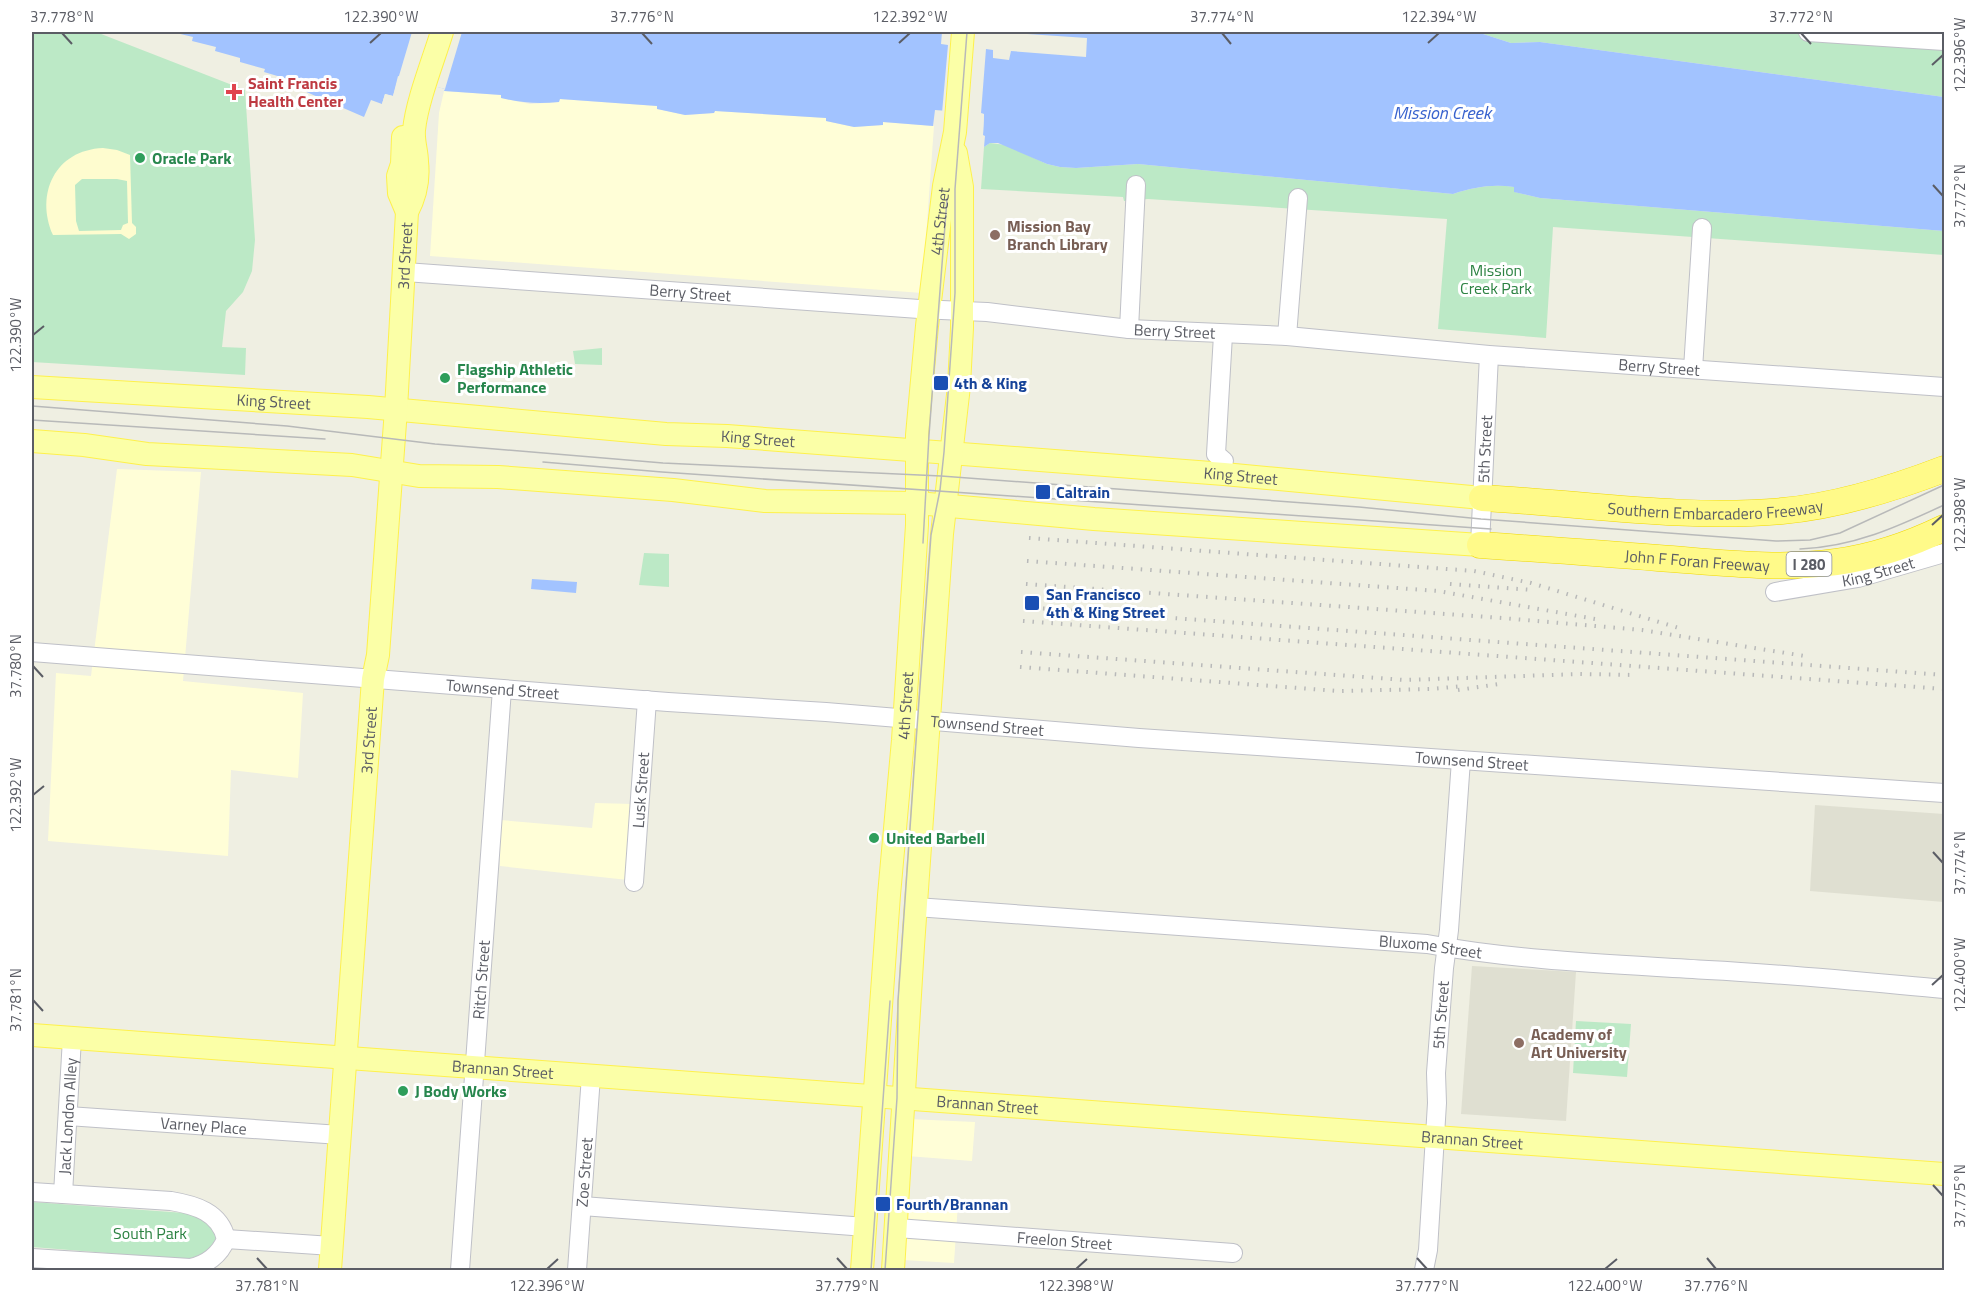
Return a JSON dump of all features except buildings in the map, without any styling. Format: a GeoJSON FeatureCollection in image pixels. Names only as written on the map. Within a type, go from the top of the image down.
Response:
{"type":"FeatureCollection","features":[{"type":"Feature","properties":{"kind":"highway","name":"Southern Embarcadero Freeway"},"geometry":{"type":"LineString","coordinates":[[1482,498],[1671,511],[1742,513],[1783,511],[1866,496],[1944,469]]}},
{"type":"Feature","properties":{"kind":"highway","name":"John F Foran Freeway"},"geometry":{"type":"LineString","coordinates":[[1480,545],[1667,559],[1790,565],[1837,562],[1882,552],[1944,528]]}},
{"type":"Feature","properties":{"kind":"main road","name":"3rd Street"},"geometry":{"type":"LineString","coordinates":[[330,1270],[373,679],[378,655],[392,471],[407,212],[415,196],[418,163],[426,153],[429,127],[429,32]]}},
{"type":"Feature","properties":{"kind":"main road","name":"3rd Street"},"geometry":{"type":"LineString","coordinates":[[428,81],[442,32]]}},
{"type":"Feature","properties":{"kind":"main road","name":"3rd Street"},"geometry":{"type":"LineString","coordinates":[[407,212],[399,193],[406,111],[428,81],[455,32]]}},
{"type":"Feature","properties":{"kind":"main road","name":"4th Street"},"geometry":{"type":"LineString","coordinates":[[862,1270],[917,525],[916,450],[929,310],[944,186],[955,137],[963,32]]}},
{"type":"Feature","properties":{"kind":"main road","name":"4th Street"},"geometry":{"type":"LineString","coordinates":[[893,1270],[942,534],[959,386],[962,311],[962,187],[955,137]]}},
{"type":"Feature","properties":{"kind":"main road","name":"King Street"},"geometry":{"type":"LineString","coordinates":[[32,387],[396,409],[666,434],[737,436],[916,450],[1482,498]]}},
{"type":"Feature","properties":{"kind":"main road"},"geometry":{"type":"LineString","coordinates":[[32,441],[84,445],[147,454],[352,465],[419,476],[498,477],[673,490],[765,501],[916,503],[1094,519],[1480,545]]}},
{"type":"Feature","properties":{"kind":"main road","name":"Brannan Street"},"geometry":{"type":"LineString","coordinates":[[32,1035],[1944,1174]]}},
{"type":"Feature","properties":{"kind":"street"},"geometry":{"type":"LineString","coordinates":[[1808,32],[1944,41]]}},
{"type":"Feature","properties":{"kind":"street"},"geometry":{"type":"LineString","coordinates":[[1129,329],[1136,185]]}},
{"type":"Feature","properties":{"kind":"street"},"geometry":{"type":"LineString","coordinates":[[1287,336],[1298,198]]}},
{"type":"Feature","properties":{"kind":"street"},"geometry":{"type":"LineString","coordinates":[[1693,369],[1702,228]]}},
{"type":"Feature","properties":{"kind":"street","name":"Berry Street"},"geometry":{"type":"LineString","coordinates":[[405,273],[962,311],[1129,329],[1223,335],[1287,336],[1489,355],[1944,387]]}},
{"type":"Feature","properties":{"kind":"street"},"geometry":{"type":"LineString","coordinates":[[1223,335],[1216,454],[1224,461]]}},
{"type":"Feature","properties":{"kind":"street","name":"5th Street"},"geometry":{"type":"LineString","coordinates":[[1480,545],[1489,355]]}},
{"type":"Feature","properties":{"kind":"street","name":"King Street"},"geometry":{"type":"LineString","coordinates":[[1775,592],[1858,578],[1944,553]]}},
{"type":"Feature","properties":{"kind":"street","name":"Townsend Street"},"geometry":{"type":"LineString","coordinates":[[32,652],[1358,754],[1944,793]]}},
{"type":"Feature","properties":{"kind":"street","name":"Ritch Street"},"geometry":{"type":"LineString","coordinates":[[460,1270],[502,689]]}},
{"type":"Feature","properties":{"kind":"street","name":"Lusk Street"},"geometry":{"type":"LineString","coordinates":[[634,882],[647,700]]}},
{"type":"Feature","properties":{"kind":"street","name":"5th Street"},"geometry":{"type":"LineString","coordinates":[[1424,1270],[1428,1250],[1436,1073],[1461,760]]}},
{"type":"Feature","properties":{"kind":"street"},"geometry":{"type":"LineString","coordinates":[[1924,792],[1944,801]]}},
{"type":"Feature","properties":{"kind":"street","name":"Bluxome Street"},"geometry":{"type":"LineString","coordinates":[[916,907],[1416,943],[1472,953],[1601,964],[1799,976],[1944,988]]}},
{"type":"Feature","properties":{"kind":"street","name":"Jack London Alley"},"geometry":{"type":"LineString","coordinates":[[63,1194],[72,1038]]}},
{"type":"Feature","properties":{"kind":"street","name":"Zoe Street"},"geometry":{"type":"LineString","coordinates":[[577,1270],[591,1076]]}},
{"type":"Feature","properties":{"kind":"street","name":"Varney Place"},"geometry":{"type":"LineString","coordinates":[[68,1116],[339,1135]]}},
{"type":"Feature","properties":{"kind":"street"},"geometry":{"type":"LineString","coordinates":[[32,1192],[192,1204],[215,1219],[226,1239]]}},
{"type":"Feature","properties":{"kind":"street"},"geometry":{"type":"LineString","coordinates":[[582,1206],[866,1227]]}},
{"type":"Feature","properties":{"kind":"street","name":"Freelon Street"},"geometry":{"type":"LineString","coordinates":[[897,1228],[1233,1253]]}},
{"type":"Feature","properties":{"kind":"street"},"geometry":{"type":"LineString","coordinates":[[226,1239],[332,1246]]}},
{"type":"Feature","properties":{"kind":"street"},"geometry":{"type":"LineString","coordinates":[[32,1258],[58,1265],[190,1268],[206,1263],[218,1252],[226,1239]]}},
{"type":"Feature","properties":{"kind":"shaded area"},"geometry":{"type":"Polygon","coordinates":[[[444,91],[502,95],[502,98],[530,104],[559,102],[559,99],[658,106],[658,109],[685,115],[714,113],[715,111],[826,118],[826,121],[854,127],[882,125],[883,122],[934,126],[922,293],[430,256],[439,113],[444,91]]]}},
{"type":"Feature","properties":{"kind":"shaded area"},"geometry":{"type":"Polygon","coordinates":[[[117,469],[201,472],[183,681],[303,693],[298,778],[231,770],[228,856],[48,841],[56,673],[91,676],[117,469]]]}},
{"type":"Feature","properties":{"kind":"shaded area"},"geometry":{"type":"Polygon","coordinates":[[[595,803],[633,804],[628,880],[500,866],[500,820],[592,828],[595,803]]]}},
{"type":"Feature","properties":{"kind":"shaded area"},"geometry":{"type":"Polygon","coordinates":[[[1815,805],[1944,814],[1944,902],[1810,891],[1815,805]]]}},
{"type":"Feature","properties":{"kind":"shaded area","name":"Academy of Art University"},"geometry":{"type":"Polygon","coordinates":[[[1472,966],[1576,972],[1566,1121],[1461,1114],[1472,966]]]}},
{"type":"Feature","properties":{"kind":"shaded area"},"geometry":{"type":"Polygon","coordinates":[[[909,1119],[975,1122],[972,1161],[907,1156],[909,1119]]]}},
{"type":"Feature","properties":{"kind":"shaded area"},"geometry":{"type":"Polygon","coordinates":[[[905,1200],[958,1203],[954,1263],[903,1260],[905,1200]]]}},
{"type":"Feature","properties":{"kind":"green space","name":"Oracle Park"},"geometry":{"type":"Polygon","coordinates":[[[32,32],[96,32],[245,90],[255,240],[252,271],[243,292],[226,311],[222,347],[246,348],[245,375],[32,362],[32,32]]]}},
{"type":"Feature","properties":{"kind":"green space"},"geometry":{"type":"Polygon","coordinates":[[[1477,32],[1944,32],[1944,97],[1540,42],[1511,43],[1477,32]]]}},
{"type":"Feature","properties":{"kind":"green space","name":"Mission Creek Park"},"geometry":{"type":"Polygon","coordinates":[[[990,143],[1006,145],[1047,164],[1060,167],[1138,164],[1453,194],[1484,187],[1507,186],[1515,187],[1515,192],[1540,198],[1944,231],[1944,255],[1553,227],[1546,338],[1438,329],[1447,219],[1148,199],[1124,201],[1123,197],[981,189],[984,147],[990,143]]]}},
{"type":"Feature","properties":{"kind":"green space"},"geometry":{"type":"Polygon","coordinates":[[[602,348],[602,365],[575,364],[573,351],[602,348]]]}},
{"type":"Feature","properties":{"kind":"green space"},"geometry":{"type":"Polygon","coordinates":[[[644,553],[669,554],[669,587],[639,585],[644,553]]]}},
{"type":"Feature","properties":{"kind":"green space"},"geometry":{"type":"Polygon","coordinates":[[[1576,1021],[1631,1024],[1627,1077],[1573,1073],[1576,1021]]]}},
{"type":"Feature","properties":{"kind":"green space","name":"South Park"},"geometry":{"type":"Polygon","coordinates":[[[32,1202],[185,1213],[200,1218],[208,1224],[216,1238],[202,1253],[183,1259],[32,1247],[32,1202]]]}},
{"type":"Feature","properties":{"kind":"sand"},"geometry":{"type":"Polygon","coordinates":[[[103,148],[130,155],[132,223],[136,227],[136,234],[129,239],[121,234],[53,235],[46,204],[53,177],[72,157],[86,151],[103,148]],[[82,179],[75,185],[76,221],[79,231],[121,230],[123,225],[128,223],[127,181],[82,179]]]}},
{"type":"Feature","properties":{"kind":"water","name":"Mission Creek"},"geometry":{"type":"Polygon","coordinates":[[[172,32],[1477,32],[1511,43],[1540,42],[1944,97],[1944,231],[1540,198],[1514,192],[1514,187],[1506,186],[1484,187],[1453,194],[1138,164],[1060,167],[1047,164],[998,143],[990,143],[984,147],[984,114],[935,110],[933,126],[883,122],[883,125],[854,127],[826,121],[826,118],[715,111],[714,113],[685,115],[657,109],[657,106],[560,99],[559,102],[523,102],[501,98],[501,95],[444,91],[445,89],[398,76],[393,96],[385,94],[382,104],[371,100],[364,117],[288,84],[291,80],[240,62],[240,58],[215,51],[216,47],[192,41],[193,37],[172,32]]]}},
{"type":"Feature","properties":{"kind":"water"},"geometry":{"type":"Polygon","coordinates":[[[532,579],[577,582],[576,593],[531,589],[532,579]]]}},
{"type":"Feature","properties":{"kind":"pier"},"geometry":{"type":"Polygon","coordinates":[[[412,32],[462,32],[445,89],[437,87],[436,89],[400,79],[396,98],[387,97],[384,106],[381,107],[385,94],[393,96],[412,32]]]}},
{"type":"Feature","properties":{"kind":"pier"},"geometry":{"type":"Polygon","coordinates":[[[942,32],[999,32],[1087,38],[1086,57],[1011,51],[1009,60],[993,58],[993,50],[986,49],[981,113],[984,114],[983,135],[980,134],[981,117],[942,113],[948,45],[941,44],[942,32]]]}},
{"type":"Feature","properties":{"kind":"tram line"},"geometry":{"type":"LineString","coordinates":[[885,1270],[897,1098],[898,1001],[916,742],[931,535],[940,490],[944,452],[955,293],[955,189],[967,32]]}},
{"type":"Feature","properties":{"kind":"tram line"},"geometry":{"type":"LineString","coordinates":[[923,543],[947,199]]}},
{"type":"Feature","properties":{"kind":"tram line"},"geometry":{"type":"LineString","coordinates":[[32,406],[287,426],[435,444],[663,463],[941,476],[1776,541],[1810,540],[1840,533],[1944,485]]}},
{"type":"Feature","properties":{"kind":"tram line"},"geometry":{"type":"LineString","coordinates":[[32,420],[325,439]]}},
{"type":"Feature","properties":{"kind":"tram line"},"geometry":{"type":"LineString","coordinates":[[543,462],[1491,529]]}},
{"type":"Feature","properties":{"kind":"tram line"},"geometry":{"type":"LineString","coordinates":[[1800,549],[1856,540],[1892,528],[1944,505]]}},
{"type":"Feature","properties":{"kind":"tram line"},"geometry":{"type":"LineString","coordinates":[[871,1270],[890,1001]]}},
{"type":"Feature","properties":{"kind":"railway"},"geometry":{"type":"LineString","coordinates":[[1029,538],[1474,571],[1531,583],[1682,629]]}},
{"type":"Feature","properties":{"kind":"railway"},"geometry":{"type":"LineString","coordinates":[[1027,561],[1438,591],[1595,619]]}},
{"type":"Feature","properties":{"kind":"railway"},"geometry":{"type":"LineString","coordinates":[[1026,584],[1642,630],[1805,656]]}},
{"type":"Feature","properties":{"kind":"railway"},"geometry":{"type":"LineString","coordinates":[[1450,584],[1533,590]]}},
{"type":"Feature","properties":{"kind":"railway"},"geometry":{"type":"LineString","coordinates":[[1024,607],[1944,675]]}},
{"type":"Feature","properties":{"kind":"railway"},"geometry":{"type":"LineString","coordinates":[[1023,621],[1944,689]]}},
{"type":"Feature","properties":{"kind":"railway"},"geometry":{"type":"LineString","coordinates":[[1021,652],[1405,680],[1580,674],[1636,675]]}},
{"type":"Feature","properties":{"kind":"railway"},"geometry":{"type":"LineString","coordinates":[[1020,667],[1338,691],[1464,686]]}},
{"type":"Feature","properties":{"kind":"railway"},"geometry":{"type":"LineString","coordinates":[[1458,690],[1499,684]]}},
{"type":"Feature","properties":{"kind":"place","name":"Saint Francis Health Center"},"geometry":{"type":"Point","coordinates":[234,92]}},
{"type":"Feature","properties":{"kind":"place","name":"Oracle Park"},"geometry":{"type":"Point","coordinates":[140,158]}},
{"type":"Feature","properties":{"kind":"place","name":"Mission Bay Branch Library"},"geometry":{"type":"Point","coordinates":[995,235]}},
{"type":"Feature","properties":{"kind":"place","name":"Flagship Athletic Performance"},"geometry":{"type":"Point","coordinates":[445,378]}},
{"type":"Feature","properties":{"kind":"place","name":"4th & King"},"geometry":{"type":"Point","coordinates":[941,383]}},
{"type":"Feature","properties":{"kind":"place","name":"Caltrain"},"geometry":{"type":"Point","coordinates":[1043,492]}},
{"type":"Feature","properties":{"kind":"place","name":"San Francisco 4th & King Street"},"geometry":{"type":"Point","coordinates":[1032,603]}},
{"type":"Feature","properties":{"kind":"place","name":"United Barbell"},"geometry":{"type":"Point","coordinates":[874,838]}},
{"type":"Feature","properties":{"kind":"place","name":"Academy of Art University"},"geometry":{"type":"Point","coordinates":[1519,1043]}},
{"type":"Feature","properties":{"kind":"place","name":"J Body Works"},"geometry":{"type":"Point","coordinates":[403,1091]}},
{"type":"Feature","properties":{"kind":"place","name":"Fourth/Brannan"},"geometry":{"type":"Point","coordinates":[883,1204]}}]}
